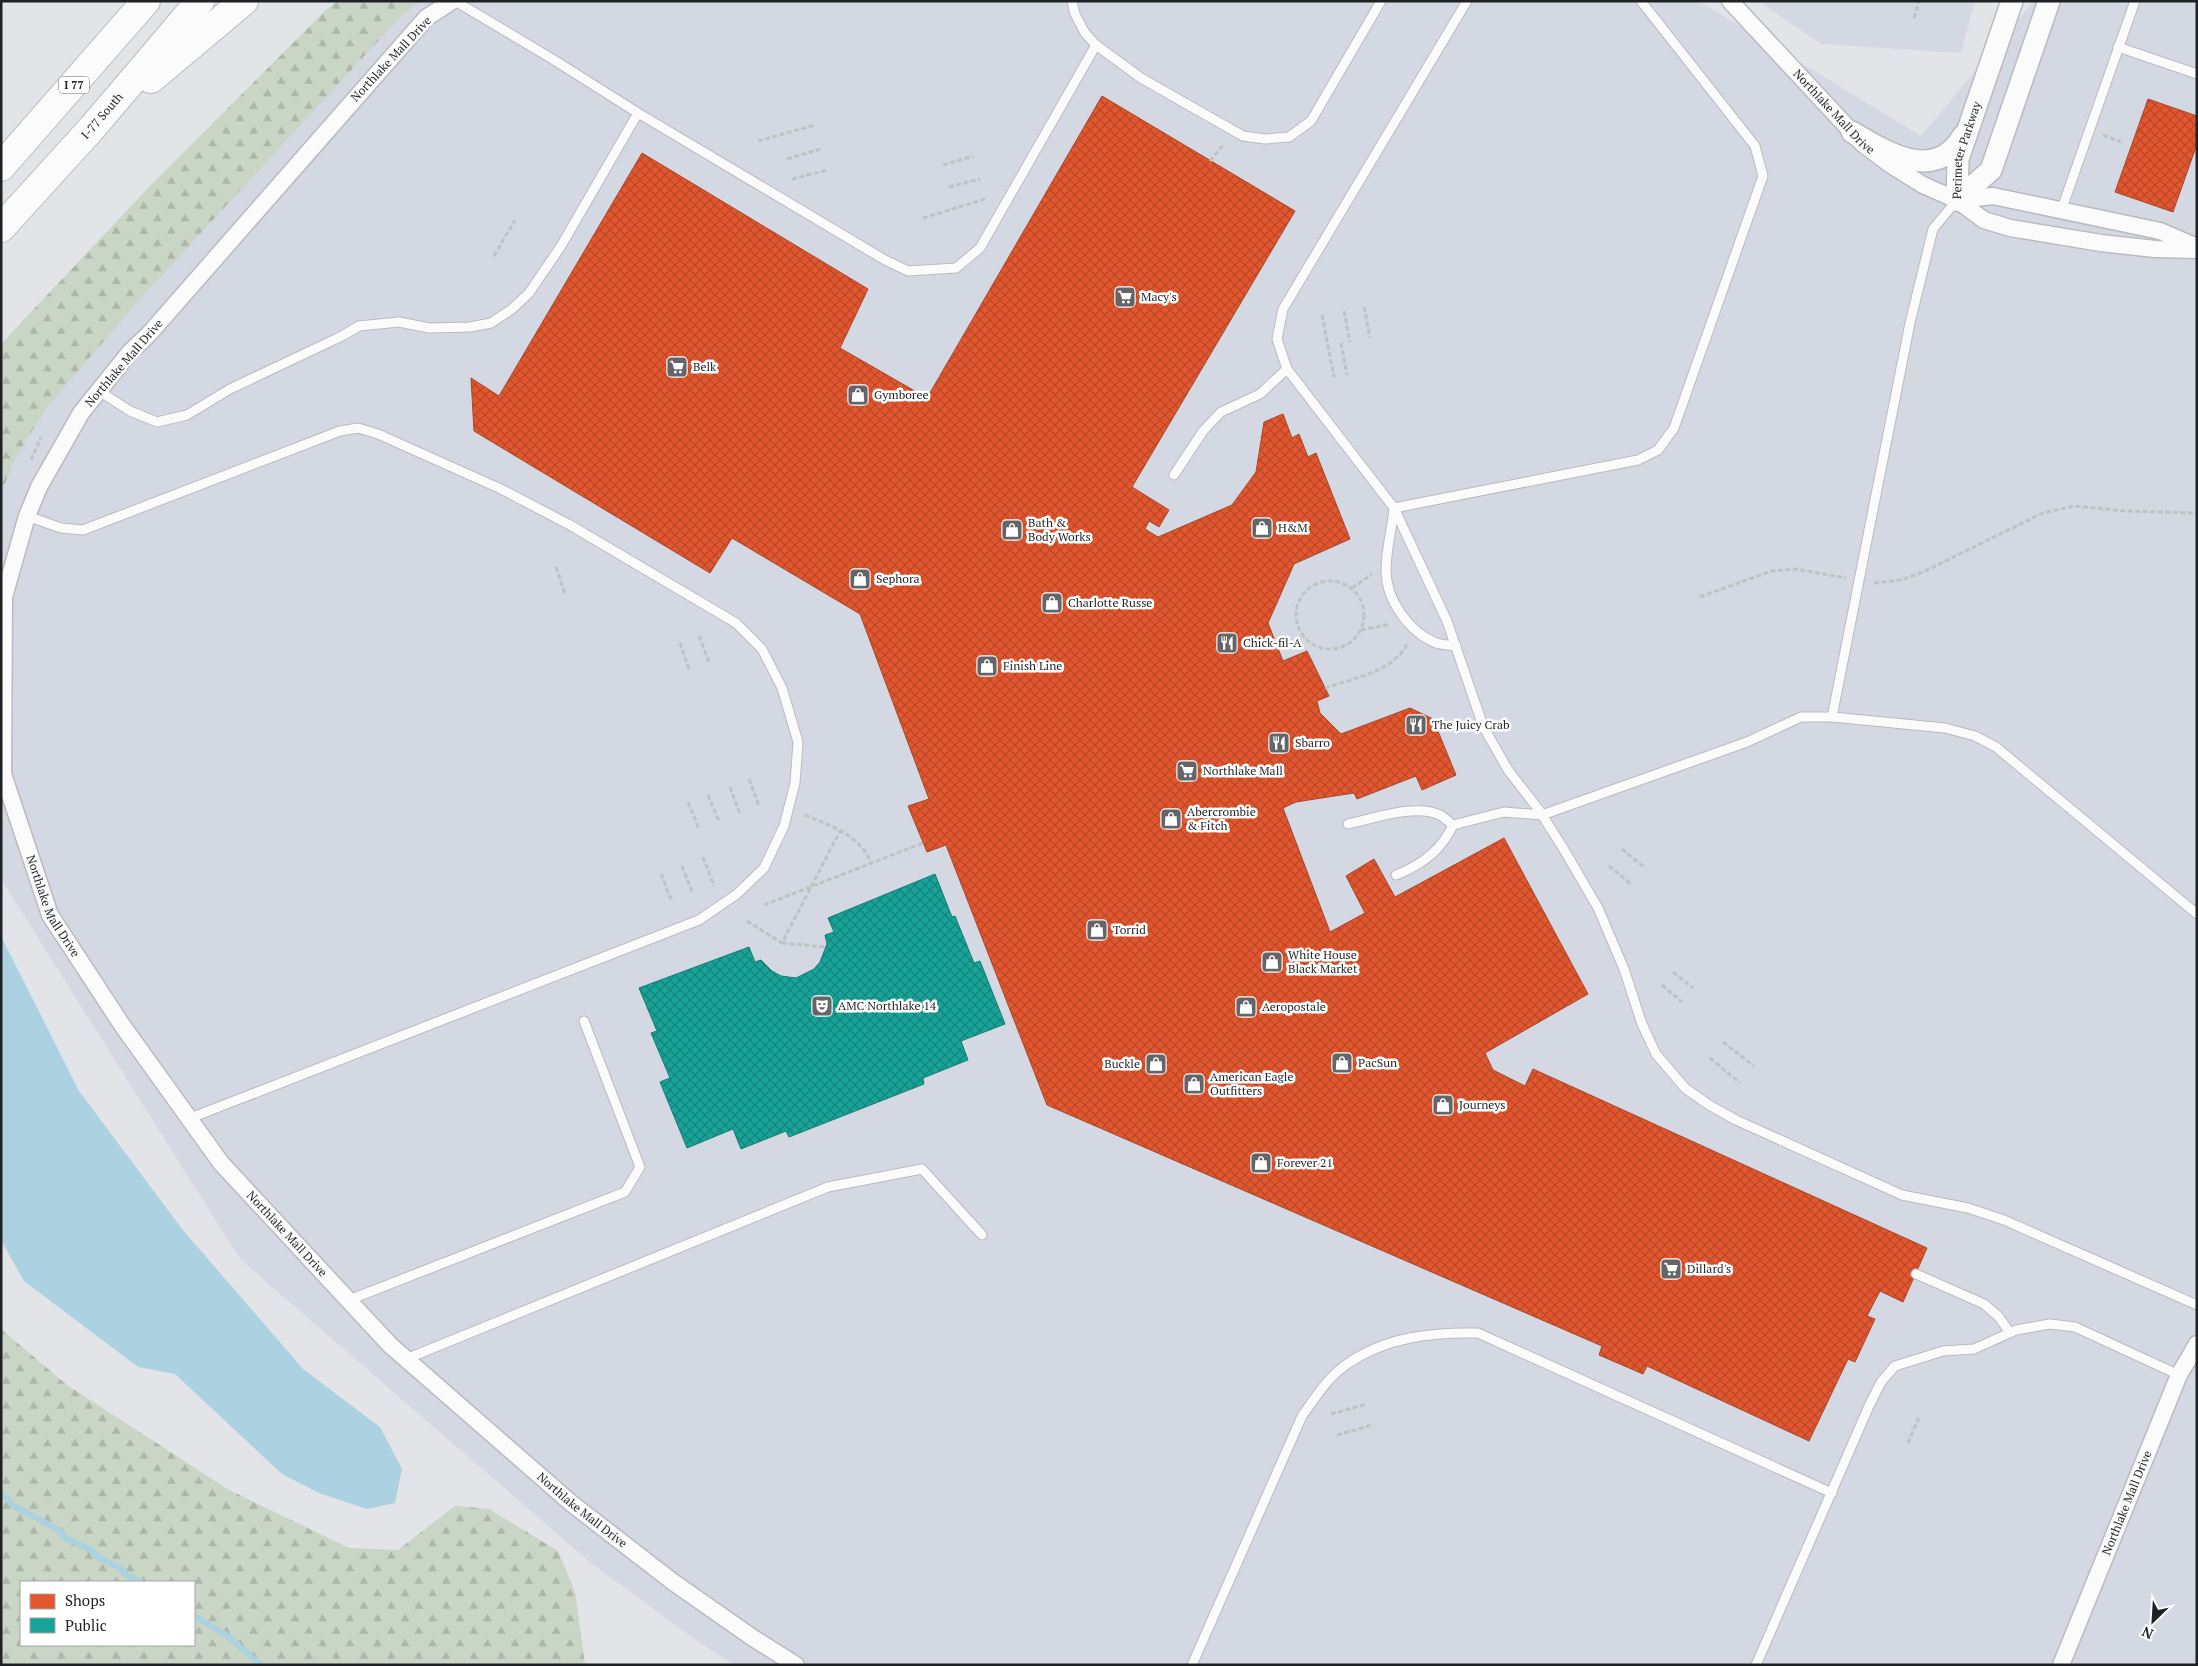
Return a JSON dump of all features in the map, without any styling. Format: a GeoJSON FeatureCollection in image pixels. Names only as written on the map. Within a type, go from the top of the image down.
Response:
{"type":"FeatureCollection","features":[{"type":"Feature","properties":{"kind":"highway","name":"I 77"},"geometry":{"type":"LineString","coordinates":[[1,167],[146,1]]}},
{"type":"Feature","properties":{"kind":"highway","name":"I-77 South"},"geometry":{"type":"LineString","coordinates":[[1,228],[92,128],[200,1]]}},
{"type":"Feature","properties":{"kind":"highway"},"geometry":{"type":"LineString","coordinates":[[92,128],[244,1]]}},
{"type":"Feature","properties":{"kind":"street","name":"Northlake Mall Drive"},"geometry":{"type":"LineString","coordinates":[[454,1],[426,18],[81,413],[39,487],[27,516],[4,598],[3,774],[50,915],[122,1025],[221,1163],[390,1345],[406,1359],[571,1503],[673,1582],[753,1638],[796,1665]]}},
{"type":"Feature","properties":{"kind":"street","name":"Perimeter Parkway"},"geometry":{"type":"LineString","coordinates":[[1957,200],[1958,159],[2012,1]]}},
{"type":"Feature","properties":{"kind":"street","name":"Perimeter Parkway"},"geometry":{"type":"LineString","coordinates":[[1957,200],[1991,170],[2049,1]]}},
{"type":"Feature","properties":{"kind":"street","name":"Northlake Mall Drive"},"geometry":{"type":"LineString","coordinates":[[1732,2],[1863,144],[1891,165],[1923,185],[1957,200],[1984,220],[2010,228],[2146,248],[2197,248]]}},
{"type":"Feature","properties":{"kind":"street"},"geometry":{"type":"LineString","coordinates":[[1852,132],[1896,156],[1924,162],[1949,154],[1958,144],[1970,122]]}},
{"type":"Feature","properties":{"kind":"street","name":"Northlake Mall Drive"},"geometry":{"type":"LineString","coordinates":[[1957,200],[1993,196],[2160,231],[2197,248]]}},
{"type":"Feature","properties":{"kind":"street","name":"Northlake Mall Drive"},"geometry":{"type":"LineString","coordinates":[[2061,1665],[2179,1375],[2197,1344]]}},
{"type":"Feature","properties":{"kind":"lane"},"geometry":{"type":"LineString","coordinates":[[454,1],[885,260],[908,271],[956,268],[980,248],[1096,45]]}},
{"type":"Feature","properties":{"kind":"lane"},"geometry":{"type":"LineString","coordinates":[[1072,1],[1075,14],[1085,33],[1096,45],[1141,78],[1243,136],[1265,139],[1289,137],[1311,121],[1381,1]]}},
{"type":"Feature","properties":{"kind":"lane"},"geometry":{"type":"LineString","coordinates":[[1467,1],[1283,309],[1277,338],[1287,369],[1394,508],[1447,621],[1483,726],[1508,770],[1542,815],[1598,908],[1624,969],[1642,1024],[1656,1054],[1685,1088],[1709,1106],[1736,1120],[1902,1195],[1968,1208],[2004,1220],[2197,1306]]}},
{"type":"Feature","properties":{"kind":"lane"},"geometry":{"type":"LineString","coordinates":[[1394,508],[1638,460],[1658,450],[1674,428],[1763,176],[1755,146],[1641,1]]}},
{"type":"Feature","properties":{"kind":"lane"},"geometry":{"type":"LineString","coordinates":[[2061,211],[2135,1]]}},
{"type":"Feature","properties":{"kind":"lane"},"geometry":{"type":"LineString","coordinates":[[2118,47],[2197,74]]}},
{"type":"Feature","properties":{"kind":"lane"},"geometry":{"type":"LineString","coordinates":[[99,391],[130,411],[157,422],[187,415],[230,389],[342,336],[359,326],[399,322],[429,328],[470,327],[491,323],[512,309],[529,293],[561,246],[638,113]]}},
{"type":"Feature","properties":{"kind":"lane"},"geometry":{"type":"LineString","coordinates":[[1832,717],[1910,323],[1933,229],[1957,200]]}},
{"type":"Feature","properties":{"kind":"lane"},"geometry":{"type":"LineString","coordinates":[[1174,475],[1203,431],[1221,412],[1260,394],[1287,369]]}},
{"type":"Feature","properties":{"kind":"lane"},"geometry":{"type":"LineString","coordinates":[[27,516],[61,528],[83,530],[340,431],[358,428],[378,434],[501,489],[570,526],[736,623],[762,649],[782,688],[798,742],[795,783],[784,826],[764,868],[737,894],[699,920],[188,1119]]}},
{"type":"Feature","properties":{"kind":"lane"},"geometry":{"type":"LineString","coordinates":[[1394,508],[1386,571],[1391,593],[1400,613],[1415,630],[1437,643],[1456,646]]}},
{"type":"Feature","properties":{"kind":"lane"},"geometry":{"type":"LineString","coordinates":[[1396,875],[1410,870],[1439,849],[1452,825],[1504,812],[1542,815],[1747,742],[1802,717],[1832,717],[1945,728],[1975,736],[1996,747],[2197,914]]}},
{"type":"Feature","properties":{"kind":"lane"},"geometry":{"type":"LineString","coordinates":[[1348,824],[1402,812],[1424,811],[1440,815],[1452,825]]}},
{"type":"Feature","properties":{"kind":"lane"},"geometry":{"type":"LineString","coordinates":[[349,1300],[625,1192],[640,1167],[584,1021]]}},
{"type":"Feature","properties":{"kind":"lane"},"geometry":{"type":"LineString","coordinates":[[406,1359],[828,1188],[922,1169],[982,1235]]}},
{"type":"Feature","properties":{"kind":"lane"},"geometry":{"type":"LineString","coordinates":[[1916,1274],[1984,1304],[1999,1317],[2010,1333]]}},
{"type":"Feature","properties":{"kind":"lane"},"geometry":{"type":"LineString","coordinates":[[1756,1665],[1881,1382],[1895,1366],[1943,1351],[1974,1348],[2010,1333],[2050,1324],[2074,1327],[2179,1375]]}},
{"type":"Feature","properties":{"kind":"lane"},"geometry":{"type":"LineString","coordinates":[[1192,1665],[1302,1416],[1324,1387],[1346,1364],[1383,1345],[1414,1336],[1447,1332],[1478,1333],[1832,1493]]}},
{"type":"Feature","properties":{"kind":"path"},"geometry":{"type":"LineString","coordinates":[[1914,18],[1919,1]]}},
{"type":"Feature","properties":{"kind":"path"},"geometry":{"type":"LineString","coordinates":[[758,141],[815,125]]}},
{"type":"Feature","properties":{"kind":"path"},"geometry":{"type":"LineString","coordinates":[[1210,161],[1223,145]]}},
{"type":"Feature","properties":{"kind":"path"},"geometry":{"type":"LineString","coordinates":[[786,158],[822,149]]}},
{"type":"Feature","properties":{"kind":"path"},"geometry":{"type":"LineString","coordinates":[[943,165],[973,156]]}},
{"type":"Feature","properties":{"kind":"path"},"geometry":{"type":"LineString","coordinates":[[792,179],[827,170]]}},
{"type":"Feature","properties":{"kind":"path"},"geometry":{"type":"LineString","coordinates":[[949,187],[980,179]]}},
{"type":"Feature","properties":{"kind":"path"},"geometry":{"type":"LineString","coordinates":[[923,218],[985,199]]}},
{"type":"Feature","properties":{"kind":"path"},"geometry":{"type":"LineString","coordinates":[[494,256],[515,220]]}},
{"type":"Feature","properties":{"kind":"path"},"geometry":{"type":"LineString","coordinates":[[1364,308],[1370,338]]}},
{"type":"Feature","properties":{"kind":"path"},"geometry":{"type":"LineString","coordinates":[[1344,311],[1350,342]]}},
{"type":"Feature","properties":{"kind":"path"},"geometry":{"type":"LineString","coordinates":[[1322,315],[1334,377]]}},
{"type":"Feature","properties":{"kind":"path"},"geometry":{"type":"LineString","coordinates":[[1341,343],[1347,375]]}},
{"type":"Feature","properties":{"kind":"path"},"geometry":{"type":"LineString","coordinates":[[1700,598],[1771,571],[1796,569],[1880,583],[1901,580],[1923,572],[2043,514],[2074,506],[2125,512],[2197,513]]}},
{"type":"Feature","properties":{"kind":"path"},"geometry":{"type":"LineString","coordinates":[[556,566],[566,594]]}},
{"type":"Feature","properties":{"kind":"path"},"geometry":{"type":"LineString","coordinates":[[1352,588],[1373,573]]}},
{"type":"Feature","properties":{"kind":"path"},"geometry":{"type":"LineString","coordinates":[[1330,580],[1342,582],[1352,588],[1360,598],[1364,609],[1361,630],[1355,639],[1347,646],[1326,649],[1306,640],[1296,621],[1296,609],[1300,598],[1308,589],[1318,583],[1330,580]]}},
{"type":"Feature","properties":{"kind":"path"},"geometry":{"type":"LineString","coordinates":[[1361,630],[1391,623]]}},
{"type":"Feature","properties":{"kind":"path"},"geometry":{"type":"LineString","coordinates":[[699,636],[709,662]]}},
{"type":"Feature","properties":{"kind":"path"},"geometry":{"type":"LineString","coordinates":[[1325,688],[1394,662],[1404,652],[1409,641]]}},
{"type":"Feature","properties":{"kind":"path"},"geometry":{"type":"LineString","coordinates":[[680,643],[689,669]]}},
{"type":"Feature","properties":{"kind":"path"},"geometry":{"type":"LineString","coordinates":[[749,779],[760,806]]}},
{"type":"Feature","properties":{"kind":"path"},"geometry":{"type":"LineString","coordinates":[[730,786],[740,814]]}},
{"type":"Feature","properties":{"kind":"path"},"geometry":{"type":"LineString","coordinates":[[708,795],[719,822]]}},
{"type":"Feature","properties":{"kind":"path"},"geometry":{"type":"LineString","coordinates":[[688,802],[699,829]]}},
{"type":"Feature","properties":{"kind":"path"},"geometry":{"type":"LineString","coordinates":[[805,815],[840,831],[861,847],[871,863]]}},
{"type":"Feature","properties":{"kind":"path"},"geometry":{"type":"LineString","coordinates":[[782,943],[840,831]]}},
{"type":"Feature","properties":{"kind":"path"},"geometry":{"type":"LineString","coordinates":[[764,905],[923,843]]}},
{"type":"Feature","properties":{"kind":"path"},"geometry":{"type":"LineString","coordinates":[[1622,849],[1645,868]]}},
{"type":"Feature","properties":{"kind":"path"},"geometry":{"type":"LineString","coordinates":[[703,857],[714,886]]}},
{"type":"Feature","properties":{"kind":"path"},"geometry":{"type":"LineString","coordinates":[[682,866],[693,894]]}},
{"type":"Feature","properties":{"kind":"path"},"geometry":{"type":"LineString","coordinates":[[1609,866],[1631,884]]}},
{"type":"Feature","properties":{"kind":"path"},"geometry":{"type":"LineString","coordinates":[[661,874],[672,902]]}},
{"type":"Feature","properties":{"kind":"path"},"geometry":{"type":"LineString","coordinates":[[748,921],[782,943],[826,947]]}},
{"type":"Feature","properties":{"kind":"path"},"geometry":{"type":"LineString","coordinates":[[1673,972],[1693,988]]}},
{"type":"Feature","properties":{"kind":"path"},"geometry":{"type":"LineString","coordinates":[[1662,985],[1682,1002]]}},
{"type":"Feature","properties":{"kind":"path"},"geometry":{"type":"LineString","coordinates":[[1723,1042],[1754,1066]]}},
{"type":"Feature","properties":{"kind":"path"},"geometry":{"type":"LineString","coordinates":[[1710,1058],[1740,1083]]}},
{"type":"Feature","properties":{"kind":"path"},"geometry":{"type":"LineString","coordinates":[[1331,1414],[1366,1404]]}},
{"type":"Feature","properties":{"kind":"path"},"geometry":{"type":"LineString","coordinates":[[1908,1443],[1919,1417]]}},
{"type":"Feature","properties":{"kind":"path"},"geometry":{"type":"LineString","coordinates":[[1337,1435],[1372,1426]]}},
{"type":"Feature","properties":{"kind":"shaded area"},"geometry":{"type":"Polygon","coordinates":[[[392,1],[1699,1],[1921,136],[2034,1],[2197,1],[2197,1665],[734,1665],[696,1640],[592,1564],[240,1259],[1,879],[1,428],[392,1]]]}},
{"type":"Feature","properties":{"kind":"shaded area"},"geometry":{"type":"Polygon","coordinates":[[[1758,1],[1975,1],[1961,53],[1821,44],[1758,1]]]}},
{"type":"Feature","properties":{"kind":"green space"},"geometry":{"type":"Polygon","coordinates":[[[338,1],[420,1],[401,16],[140,299],[48,406],[15,458],[1,494],[1,344],[150,186],[326,10],[338,1]]]}},
{"type":"Feature","properties":{"kind":"green space"},"geometry":{"type":"Polygon","coordinates":[[[1,1329],[67,1385],[229,1490],[349,1548],[398,1550],[455,1506],[489,1509],[558,1551],[575,1592],[585,1665],[1,1665],[1,1329]]]}},
{"type":"Feature","properties":{"kind":"water"},"geometry":{"type":"Polygon","coordinates":[[[1,936],[79,1091],[182,1229],[303,1369],[380,1427],[402,1469],[395,1503],[367,1509],[319,1493],[282,1474],[175,1374],[138,1367],[24,1281],[1,1240],[1,936]]]}},
{"type":"Feature","properties":{"kind":"building: Shops","name":"Northlake Mall"},"geometry":{"type":"Polygon","coordinates":[[[1102,96],[1295,211],[1132,487],[1169,510],[1159,527],[1149,521],[1145,529],[1158,537],[1232,505],[1256,472],[1264,422],[1283,414],[1292,438],[1299,434],[1308,457],[1316,453],[1350,539],[1294,564],[1268,623],[1283,661],[1307,651],[1329,696],[1317,701],[1320,713],[1341,734],[1410,708],[1433,719],[1456,775],[1422,790],[1416,776],[1357,799],[1354,793],[1296,802],[1283,808],[1330,932],[1365,913],[1346,876],[1374,859],[1395,897],[1504,838],[1588,994],[1485,1053],[1493,1070],[1525,1086],[1533,1069],[1927,1248],[1903,1302],[1880,1291],[1867,1316],[1875,1319],[1855,1362],[1848,1359],[1809,1441],[1647,1366],[1643,1374],[1599,1355],[1602,1346],[1047,1105],[946,845],[927,852],[908,806],[929,799],[860,614],[732,538],[710,573],[474,431],[471,378],[499,396],[642,153],[868,289],[840,348],[927,398],[1102,96]]]}},
{"type":"Feature","properties":{"kind":"building: Shops"},"geometry":{"type":"Polygon","coordinates":[[[2148,99],[2197,116],[2197,144],[2173,212],[2115,192],[2148,99]]]}},
{"type":"Feature","properties":{"kind":"building: Public","name":"AMC Northlake 14"},"geometry":{"type":"Polygon","coordinates":[[[935,874],[952,917],[955,916],[974,963],[980,961],[1005,1024],[961,1041],[968,1060],[923,1078],[924,1084],[789,1137],[786,1131],[741,1149],[733,1129],[687,1148],[660,1082],[670,1078],[651,1033],[657,1031],[639,988],[749,947],[755,962],[761,960],[772,971],[781,976],[796,978],[814,969],[820,962],[827,944],[825,935],[834,932],[828,918],[935,874]]]}},
{"type":"Feature","properties":{"kind":"waterway"},"geometry":{"type":"LineString","coordinates":[[1,1495],[7,1498],[12,1505],[60,1531],[65,1538],[93,1551],[99,1558],[120,1568],[125,1574],[138,1581]]}},
{"type":"Feature","properties":{"kind":"waterway"},"geometry":{"type":"LineString","coordinates":[[195,1617],[225,1634],[261,1665]]}},
{"type":"Feature","properties":{"kind":"place","name":"Macy's"},"geometry":{"type":"Point","coordinates":[1125,297]}},
{"type":"Feature","properties":{"kind":"place","name":"Belk"},"geometry":{"type":"Point","coordinates":[677,367]}},
{"type":"Feature","properties":{"kind":"place","name":"Gymboree"},"geometry":{"type":"Point","coordinates":[858,395]}},
{"type":"Feature","properties":{"kind":"place","name":"H&M"},"geometry":{"type":"Point","coordinates":[1262,528]}},
{"type":"Feature","properties":{"kind":"place","name":"Bath & Body Works"},"geometry":{"type":"Point","coordinates":[1012,530]}},
{"type":"Feature","properties":{"kind":"place","name":"Sephora"},"geometry":{"type":"Point","coordinates":[860,579]}},
{"type":"Feature","properties":{"kind":"place","name":"Charlotte Russe"},"geometry":{"type":"Point","coordinates":[1052,603]}},
{"type":"Feature","properties":{"kind":"place","name":"Chick-fil-A"},"geometry":{"type":"Point","coordinates":[1227,643]}},
{"type":"Feature","properties":{"kind":"place","name":"Finish Line"},"geometry":{"type":"Point","coordinates":[987,666]}},
{"type":"Feature","properties":{"kind":"place","name":"The Juicy Crab"},"geometry":{"type":"Point","coordinates":[1416,725]}},
{"type":"Feature","properties":{"kind":"place","name":"Sbarro"},"geometry":{"type":"Point","coordinates":[1279,743]}},
{"type":"Feature","properties":{"kind":"place","name":"Northlake Mall"},"geometry":{"type":"Point","coordinates":[1187,771]}},
{"type":"Feature","properties":{"kind":"place","name":"Abercrombie & Fitch"},"geometry":{"type":"Point","coordinates":[1171,819]}},
{"type":"Feature","properties":{"kind":"place","name":"Torrid"},"geometry":{"type":"Point","coordinates":[1097,930]}},
{"type":"Feature","properties":{"kind":"place","name":"White House Black Market"},"geometry":{"type":"Point","coordinates":[1272,962]}},
{"type":"Feature","properties":{"kind":"place","name":"AMC Northlake 14"},"geometry":{"type":"Point","coordinates":[822,1006]}},
{"type":"Feature","properties":{"kind":"place","name":"Aeropostale"},"geometry":{"type":"Point","coordinates":[1246,1007]}},
{"type":"Feature","properties":{"kind":"place","name":"PacSun"},"geometry":{"type":"Point","coordinates":[1342,1063]}},
{"type":"Feature","properties":{"kind":"place","name":"Buckle"},"geometry":{"type":"Point","coordinates":[1156,1064]}},
{"type":"Feature","properties":{"kind":"place","name":"American Eagle Outfitters"},"geometry":{"type":"Point","coordinates":[1194,1084]}},
{"type":"Feature","properties":{"kind":"place","name":"Journeys"},"geometry":{"type":"Point","coordinates":[1443,1105]}},
{"type":"Feature","properties":{"kind":"place","name":"Forever 21"},"geometry":{"type":"Point","coordinates":[1261,1163]}},
{"type":"Feature","properties":{"kind":"place","name":"Dillard's"},"geometry":{"type":"Point","coordinates":[1671,1269]}}]}
